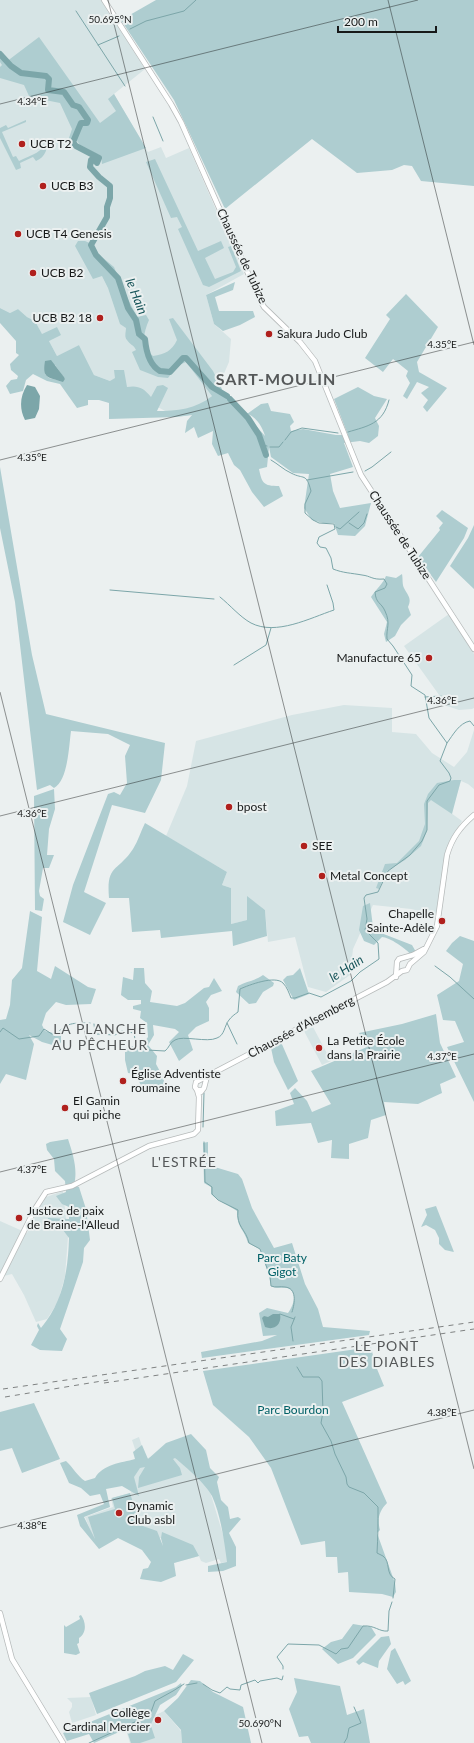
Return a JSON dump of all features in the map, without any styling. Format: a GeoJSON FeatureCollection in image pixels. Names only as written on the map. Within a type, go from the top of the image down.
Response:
{"type":"FeatureCollection","features":[{"type":"Feature","properties":{"kind":"main road","name":"Chaussée de Tubize"},"geometry":{"type":"LineString","coordinates":[[104,0],[172,104],[264,307],[304,346],[315,361],[361,475],[474,649]]}},
{"type":"Feature","properties":{"kind":"main road","name":"Chaussée d'Alsemberg"},"geometry":{"type":"LineString","coordinates":[[202,1082],[207,1076],[396,977],[402,971],[407,970],[410,964],[420,957],[438,923],[447,855],[450,845],[459,829],[474,815]]}},
{"type":"Feature","properties":{"kind":"main road"},"geometry":{"type":"LineString","coordinates":[[396,977],[398,960],[418,954],[426,947]]}},
{"type":"Feature","properties":{"kind":"main road"},"geometry":{"type":"LineString","coordinates":[[404,958],[408,959],[410,964]]}},
{"type":"Feature","properties":{"kind":"main road"},"geometry":{"type":"LineString","coordinates":[[397,967],[402,971]]}},
{"type":"Feature","properties":{"kind":"main road"},"geometry":{"type":"LineString","coordinates":[[0,1279],[38,1203],[46,1192],[72,1186],[149,1146],[194,1134],[198,1130],[199,1090],[194,1085],[196,1082],[202,1082],[204,1088],[199,1090]]}},
{"type":"Feature","properties":{"kind":"main road"},"geometry":{"type":"LineString","coordinates":[[0,1613],[12,1659],[63,1743]]}},
{"type":"Feature","properties":{"kind":"shaded area"},"geometry":{"type":"Polygon","coordinates":[[[0,0],[101,0],[145,69],[114,94],[148,152],[161,147],[166,158],[189,148],[244,274],[206,295],[214,324],[231,339],[229,362],[216,392],[192,415],[176,417],[110,381],[94,375],[79,345],[57,356],[49,341],[42,335],[35,321],[27,317],[18,309],[10,313],[0,308],[0,0]]]}},
{"type":"Feature","properties":{"kind":"shaded area"},"geometry":{"type":"Polygon","coordinates":[[[51,360],[64,377],[65,379],[63,382],[50,378],[45,374],[45,361],[51,360]]]}},
{"type":"Feature","properties":{"kind":"shaded area"},"geometry":{"type":"Polygon","coordinates":[[[27,385],[35,387],[40,396],[39,409],[35,418],[25,420],[21,402],[27,385]]]}},
{"type":"Feature","properties":{"kind":"shaded area"},"geometry":{"type":"Polygon","coordinates":[[[449,614],[474,654],[474,708],[472,709],[459,710],[447,706],[404,646],[449,614]]]}},
{"type":"Feature","properties":{"kind":"shaded area"},"geometry":{"type":"Polygon","coordinates":[[[344,705],[392,708],[392,732],[416,734],[432,753],[454,767],[467,752],[474,730],[474,789],[461,781],[451,813],[462,821],[449,842],[436,915],[411,909],[373,905],[353,949],[350,975],[326,992],[308,987],[295,937],[268,942],[265,910],[247,897],[247,920],[231,924],[231,888],[222,885],[227,872],[166,836],[187,786],[196,741],[292,715],[344,705]]]}},
{"type":"Feature","properties":{"kind":"shaded area","name":"La Petite École dans la Prairie"},"geometry":{"type":"Polygon","coordinates":[[[313,1027],[331,1061],[322,1065],[304,1031],[313,1027]]]}},
{"type":"Feature","properties":{"kind":"shaded area"},"geometry":{"type":"Polygon","coordinates":[[[63,1191],[68,1237],[65,1276],[58,1302],[47,1319],[36,1322],[24,1295],[12,1274],[0,1277],[0,1221],[27,1233],[37,1211],[46,1197],[63,1191]]]}},
{"type":"Feature","properties":{"kind":"shaded area"},"geometry":{"type":"Polygon","coordinates":[[[273,1314],[280,1314],[279,1324],[272,1328],[265,1327],[262,1318],[273,1314]]]}},
{"type":"Feature","properties":{"kind":"shaded area"},"geometry":{"type":"Polygon","coordinates":[[[139,1437],[146,1459],[193,1440],[231,1561],[221,1563],[219,1559],[206,1563],[201,1561],[199,1556],[170,1564],[161,1538],[146,1542],[142,1529],[95,1542],[85,1517],[113,1507],[111,1498],[131,1493],[129,1483],[140,1464],[132,1440],[139,1437]]]}},
{"type":"Feature","properties":{"kind":"shaded area"},"geometry":{"type":"Polygon","coordinates":[[[91,1697],[96,1715],[72,1723],[69,1712],[72,1707],[72,1703],[67,1698],[91,1697]]]}},
{"type":"Feature","properties":{"kind":"shaded area","name":"Collège Cardinal Mercier"},"geometry":{"type":"Polygon","coordinates":[[[164,1711],[181,1731],[182,1743],[130,1743],[126,1730],[164,1711]]]}},
{"type":"Feature","properties":{"kind":"green space"},"geometry":{"type":"Polygon","coordinates":[[[156,0],[474,0],[474,186],[421,181],[412,166],[404,165],[392,170],[357,173],[312,139],[225,209],[174,100],[121,20],[156,0]]]}},
{"type":"Feature","properties":{"kind":"green space"},"geometry":{"type":"Polygon","coordinates":[[[39,37],[100,123],[116,111],[108,99],[114,94],[146,148],[102,164],[101,156],[80,145],[77,141],[70,145],[68,141],[72,129],[60,103],[45,100],[39,101],[29,96],[24,85],[0,78],[0,67],[2,65],[0,62],[0,56],[6,62],[39,37]]]}},
{"type":"Feature","properties":{"kind":"green space"},"geometry":{"type":"Polygon","coordinates":[[[26,120],[26,122],[2,132],[13,157],[16,156],[19,161],[33,155],[44,147],[49,139],[48,146],[42,157],[36,161],[33,157],[20,163],[21,168],[16,170],[0,138],[0,128],[6,125],[8,128],[26,120]]]}},
{"type":"Feature","properties":{"kind":"green space"},"geometry":{"type":"Polygon","coordinates":[[[155,159],[198,251],[221,241],[224,248],[205,258],[215,279],[233,272],[236,267],[228,247],[231,246],[241,271],[209,287],[203,285],[178,229],[182,227],[177,217],[171,218],[146,162],[155,159]]]}},
{"type":"Feature","properties":{"kind":"green space"},"geometry":{"type":"Polygon","coordinates":[[[78,241],[85,241],[92,244],[97,253],[114,267],[137,317],[146,315],[149,320],[145,330],[144,339],[146,348],[153,356],[168,351],[175,344],[177,340],[169,319],[173,318],[213,371],[222,389],[219,392],[231,397],[265,436],[259,423],[247,414],[261,404],[268,403],[271,411],[290,414],[294,422],[290,426],[291,431],[303,429],[336,435],[348,435],[334,399],[358,387],[374,396],[387,399],[375,418],[379,426],[378,436],[369,443],[360,441],[344,443],[353,467],[330,474],[333,491],[340,508],[371,503],[365,526],[355,536],[338,535],[334,523],[323,523],[312,520],[304,508],[309,474],[293,473],[271,457],[269,447],[267,467],[259,469],[261,478],[266,484],[279,486],[283,496],[264,507],[252,492],[240,470],[234,465],[228,453],[218,456],[212,444],[213,431],[198,438],[194,427],[185,433],[187,421],[192,415],[176,417],[109,419],[109,403],[99,400],[88,400],[88,405],[77,408],[60,384],[47,381],[33,374],[26,380],[23,391],[10,394],[6,386],[11,380],[17,379],[18,376],[11,370],[10,364],[19,355],[16,353],[16,341],[0,323],[0,308],[10,313],[18,309],[27,317],[35,321],[42,334],[57,327],[61,335],[49,341],[57,356],[79,345],[94,375],[110,381],[115,378],[114,370],[124,370],[127,387],[134,386],[140,388],[146,391],[151,397],[157,386],[163,385],[168,388],[157,411],[186,408],[199,404],[212,396],[186,362],[177,366],[168,378],[158,377],[140,370],[132,352],[136,350],[126,339],[126,328],[120,324],[108,288],[102,276],[93,279],[75,246],[78,241]],[[55,365],[45,374],[49,378],[61,381],[65,379],[55,365]]]}},
{"type":"Feature","properties":{"kind":"green space"},"geometry":{"type":"Polygon","coordinates":[[[235,282],[233,290],[215,297],[219,311],[253,311],[255,317],[240,325],[223,331],[214,324],[206,295],[235,282]]]}},
{"type":"Feature","properties":{"kind":"green space"},"geometry":{"type":"Polygon","coordinates":[[[406,294],[438,327],[417,362],[419,372],[447,388],[427,412],[423,407],[428,400],[421,393],[429,387],[417,382],[407,399],[403,396],[410,383],[406,376],[408,371],[393,359],[383,372],[365,358],[390,319],[386,315],[406,294]]]}},
{"type":"Feature","properties":{"kind":"green space"},"geometry":{"type":"Polygon","coordinates":[[[0,467],[32,655],[46,714],[165,743],[161,780],[145,813],[112,805],[84,892],[106,903],[90,935],[63,922],[73,885],[108,794],[114,792],[120,795],[127,783],[125,756],[130,745],[108,734],[71,731],[65,771],[59,784],[54,788],[50,785],[37,790],[15,602],[0,528],[0,467]]]}},
{"type":"Feature","properties":{"kind":"green space"},"geometry":{"type":"Polygon","coordinates":[[[442,510],[468,528],[464,538],[436,582],[418,557],[440,530],[439,528],[443,523],[436,516],[442,510]]]}},
{"type":"Feature","properties":{"kind":"green space"},"geometry":{"type":"Polygon","coordinates":[[[474,525],[474,589],[450,566],[468,538],[474,525]]]}},
{"type":"Feature","properties":{"kind":"green space"},"geometry":{"type":"Polygon","coordinates":[[[402,574],[403,586],[410,599],[408,607],[411,615],[401,625],[395,636],[386,642],[384,634],[387,622],[371,597],[386,576],[396,578],[402,574]]]}},
{"type":"Feature","properties":{"kind":"green space"},"geometry":{"type":"Polygon","coordinates":[[[461,780],[452,814],[431,800],[428,803],[427,831],[421,846],[405,860],[387,871],[379,889],[376,888],[385,864],[397,863],[419,841],[425,824],[424,804],[428,794],[437,783],[461,780]]]}},
{"type":"Feature","properties":{"kind":"green space"},"geometry":{"type":"Polygon","coordinates":[[[54,789],[55,809],[49,829],[47,855],[54,855],[49,868],[43,868],[39,891],[40,896],[44,899],[42,911],[35,910],[34,796],[54,789]]]}},
{"type":"Feature","properties":{"kind":"green space"},"geometry":{"type":"Polygon","coordinates":[[[145,823],[227,872],[222,885],[231,888],[231,924],[247,920],[247,896],[265,910],[267,936],[233,946],[232,931],[161,938],[160,930],[132,932],[129,898],[109,898],[109,879],[114,869],[133,849],[145,823]]]}},
{"type":"Feature","properties":{"kind":"green space"},"geometry":{"type":"Polygon","coordinates":[[[370,903],[373,927],[381,933],[412,945],[416,952],[411,955],[398,944],[382,937],[374,945],[364,941],[359,930],[363,906],[370,903]]]}},
{"type":"Feature","properties":{"kind":"green space"},"geometry":{"type":"Polygon","coordinates":[[[30,911],[42,917],[37,971],[51,979],[55,966],[88,987],[96,989],[91,1004],[66,1005],[56,1002],[46,1013],[42,1025],[45,1031],[61,1035],[61,1043],[56,1046],[42,1042],[29,1035],[34,1044],[26,1080],[6,1074],[0,1084],[0,1020],[6,1019],[10,1005],[12,980],[22,968],[30,911]]]}},
{"type":"Feature","properties":{"kind":"green space"},"geometry":{"type":"Polygon","coordinates":[[[460,936],[474,941],[474,1102],[447,1047],[464,1042],[455,1021],[443,1020],[437,995],[459,981],[463,964],[446,951],[460,936]]]}},
{"type":"Feature","properties":{"kind":"green space"},"geometry":{"type":"Polygon","coordinates":[[[134,968],[144,968],[145,983],[152,991],[150,1002],[177,1006],[185,1003],[204,988],[209,987],[214,978],[222,991],[211,995],[206,1002],[209,1008],[209,1021],[196,1027],[188,1035],[193,1050],[179,1061],[169,1042],[179,1032],[175,1029],[153,1025],[154,1035],[148,1045],[157,1056],[156,1064],[164,1079],[163,1090],[144,1093],[136,1074],[128,1073],[125,1060],[125,1047],[142,1045],[148,1037],[147,1023],[140,1018],[141,1011],[133,1009],[133,1006],[141,1004],[141,1000],[128,1000],[121,995],[123,977],[133,980],[134,968]]]}},
{"type":"Feature","properties":{"kind":"green space"},"geometry":{"type":"Polygon","coordinates":[[[300,968],[309,994],[294,1000],[283,980],[287,976],[293,975],[300,968]]]}},
{"type":"Feature","properties":{"kind":"green space"},"geometry":{"type":"Polygon","coordinates":[[[263,975],[274,983],[273,986],[263,992],[256,1003],[249,1004],[236,992],[238,986],[257,979],[263,975]]]}},
{"type":"Feature","properties":{"kind":"green space"},"geometry":{"type":"Polygon","coordinates":[[[436,1014],[440,1043],[456,1077],[440,1084],[442,1093],[418,1104],[384,1102],[386,1115],[371,1120],[368,1138],[349,1144],[349,1159],[331,1158],[332,1140],[318,1143],[311,1123],[276,1126],[275,1111],[294,1104],[290,1093],[295,1088],[307,1101],[312,1112],[331,1104],[311,1071],[367,1047],[359,1033],[402,1024],[436,1014]]]}},
{"type":"Feature","properties":{"kind":"green space"},"geometry":{"type":"Polygon","coordinates":[[[281,1042],[298,1081],[288,1090],[274,1062],[271,1048],[281,1042]]]}},
{"type":"Feature","properties":{"kind":"green space"},"geometry":{"type":"Polygon","coordinates":[[[68,1139],[75,1168],[74,1185],[79,1187],[86,1209],[90,1240],[84,1248],[83,1262],[60,1329],[67,1339],[62,1351],[40,1350],[31,1345],[39,1330],[37,1326],[38,1323],[41,1328],[55,1308],[63,1286],[66,1274],[69,1238],[60,1226],[48,1219],[69,1219],[69,1207],[62,1204],[56,1196],[66,1192],[65,1181],[55,1171],[54,1159],[47,1150],[46,1144],[68,1139]]]}},
{"type":"Feature","properties":{"kind":"green space","name":"Parc Baty Gigot"},"geometry":{"type":"Polygon","coordinates":[[[208,1142],[208,1165],[238,1174],[242,1179],[252,1208],[274,1248],[292,1243],[305,1284],[318,1309],[323,1327],[370,1331],[369,1335],[202,1358],[201,1352],[262,1341],[277,1335],[263,1336],[259,1313],[267,1308],[288,1313],[292,1307],[294,1299],[291,1290],[271,1286],[260,1249],[248,1243],[239,1225],[237,1211],[211,1194],[211,1187],[204,1183],[203,1143],[208,1142]]]}},
{"type":"Feature","properties":{"kind":"green space"},"geometry":{"type":"Polygon","coordinates":[[[436,1206],[454,1252],[445,1250],[439,1244],[439,1238],[435,1230],[426,1225],[421,1227],[427,1215],[425,1209],[436,1206]]]}},
{"type":"Feature","properties":{"kind":"green space","name":"Parc Bourdon"},"geometry":{"type":"Polygon","coordinates":[[[371,1347],[375,1364],[384,1386],[342,1402],[387,1503],[379,1515],[380,1530],[377,1533],[395,1583],[396,1592],[393,1597],[382,1594],[349,1592],[348,1572],[338,1573],[337,1557],[326,1557],[325,1541],[301,1545],[271,1468],[249,1437],[213,1405],[203,1371],[371,1347]]]}},
{"type":"Feature","properties":{"kind":"green space"},"geometry":{"type":"Polygon","coordinates":[[[34,1403],[60,1459],[22,1473],[12,1448],[0,1451],[0,1412],[34,1403]]]}},
{"type":"Feature","properties":{"kind":"green space"},"geometry":{"type":"Polygon","coordinates":[[[191,1434],[206,1450],[210,1468],[219,1477],[217,1482],[221,1500],[228,1507],[230,1519],[238,1517],[241,1519],[229,1533],[236,1547],[236,1566],[223,1571],[208,1572],[208,1566],[227,1562],[218,1512],[209,1491],[190,1470],[175,1458],[173,1459],[180,1468],[182,1475],[138,1488],[139,1477],[145,1467],[140,1468],[134,1477],[139,1496],[122,1486],[106,1489],[110,1507],[84,1517],[95,1539],[88,1517],[115,1509],[112,1498],[130,1493],[140,1525],[157,1531],[163,1546],[161,1538],[162,1532],[193,1545],[199,1556],[174,1563],[176,1576],[161,1582],[140,1579],[143,1569],[148,1568],[151,1562],[142,1550],[118,1538],[99,1549],[80,1526],[77,1515],[104,1504],[100,1494],[90,1496],[81,1488],[69,1483],[60,1463],[66,1461],[85,1481],[95,1478],[98,1473],[107,1467],[135,1459],[133,1452],[142,1445],[148,1459],[166,1443],[191,1434]]]}},
{"type":"Feature","properties":{"kind":"green space"},"geometry":{"type":"Polygon","coordinates":[[[81,1615],[85,1627],[82,1636],[79,1638],[79,1643],[77,1644],[80,1653],[76,1655],[64,1653],[64,1625],[66,1627],[80,1619],[79,1616],[81,1615]]]}},
{"type":"Feature","properties":{"kind":"green space"},"geometry":{"type":"Polygon","coordinates":[[[353,1624],[371,1627],[376,1635],[353,1658],[338,1664],[322,1649],[331,1642],[342,1639],[353,1624]]]}},
{"type":"Feature","properties":{"kind":"green space"},"geometry":{"type":"Polygon","coordinates":[[[389,1636],[391,1644],[379,1661],[378,1668],[363,1662],[359,1665],[356,1662],[381,1637],[389,1636]]]}},
{"type":"Feature","properties":{"kind":"green space"},"geometry":{"type":"Polygon","coordinates":[[[395,1648],[411,1681],[405,1685],[403,1681],[397,1684],[387,1669],[391,1651],[395,1648]]]}},
{"type":"Feature","properties":{"kind":"green space"},"geometry":{"type":"Polygon","coordinates":[[[183,1654],[194,1660],[176,1682],[97,1714],[89,1693],[145,1671],[165,1666],[173,1670],[183,1654]]]}},
{"type":"Feature","properties":{"kind":"green space"},"geometry":{"type":"Polygon","coordinates":[[[294,1678],[340,1686],[347,1715],[364,1709],[370,1743],[311,1743],[308,1736],[299,1737],[289,1709],[297,1692],[294,1678]]]}},
{"type":"Feature","properties":{"kind":"green space"},"geometry":{"type":"Polygon","coordinates":[[[191,1680],[200,1681],[213,1692],[243,1707],[251,1743],[182,1743],[181,1730],[164,1711],[178,1698],[191,1680]]]}},
{"type":"Feature","properties":{"kind":"green space"},"geometry":{"type":"Polygon","coordinates":[[[181,1683],[182,1686],[176,1695],[160,1705],[151,1724],[132,1731],[126,1729],[94,1743],[89,1734],[67,1741],[63,1733],[176,1687],[181,1683]]]}},
{"type":"Feature","properties":{"kind":"green space"},"geometry":{"type":"Polygon","coordinates":[[[151,1726],[155,1738],[140,1743],[131,1743],[128,1734],[151,1726]]]}},
{"type":"Feature","properties":{"kind":"waterway"},"geometry":{"type":"LineString","coordinates":[[130,29],[146,21],[184,11],[196,0]]}},
{"type":"Feature","properties":{"kind":"waterway"},"geometry":{"type":"LineString","coordinates":[[76,11],[125,86]]}},
{"type":"Feature","properties":{"kind":"waterway"},"geometry":{"type":"LineString","coordinates":[[98,45],[119,36]]}},
{"type":"Feature","properties":{"kind":"waterway","name":"le Hain"},"geometry":{"type":"LineString","coordinates":[[0,54],[11,66],[21,73],[46,76],[49,79],[48,90],[64,92],[73,105],[79,107],[88,120],[87,123],[81,123],[73,142],[76,146],[99,158],[97,163],[93,159],[91,160],[90,167],[110,186],[107,217],[91,245],[96,255],[118,278],[128,308],[136,320],[139,334],[145,339],[147,352],[153,365],[160,371],[170,372],[183,358],[186,358],[212,387],[227,396]]}},
{"type":"Feature","properties":{"kind":"waterway"},"geometry":{"type":"LineString","coordinates":[[153,117],[163,141]]}},
{"type":"Feature","properties":{"kind":"waterway","name":"le Hain"},"geometry":{"type":"LineString","coordinates":[[230,399],[248,418],[259,435],[266,455]]}},
{"type":"Feature","properties":{"kind":"waterway"},"geometry":{"type":"LineString","coordinates":[[348,432],[374,423],[383,414],[389,400]]}},
{"type":"Feature","properties":{"kind":"waterway"},"geometry":{"type":"LineString","coordinates":[[285,440],[291,432],[302,428],[338,433]]}},
{"type":"Feature","properties":{"kind":"waterway"},"geometry":{"type":"LineString","coordinates":[[270,447],[279,447],[283,442]]}},
{"type":"Feature","properties":{"kind":"waterway","name":"le Hain"},"geometry":{"type":"LineString","coordinates":[[262,445],[267,446]]}},
{"type":"Feature","properties":{"kind":"waterway"},"geometry":{"type":"LineString","coordinates":[[365,471],[391,452]]}},
{"type":"Feature","properties":{"kind":"waterway","name":"le Hain"},"geometry":{"type":"LineString","coordinates":[[94,1024],[95,1032],[97,1034],[115,1035],[122,1031],[134,1033],[136,1046],[147,1050],[165,1051],[175,1040],[184,1038],[207,1040],[220,1037],[227,1022],[238,1012],[240,989],[249,985],[274,980],[279,981],[286,986],[291,998],[309,993],[321,997],[351,981],[360,972],[379,959],[378,943],[365,930],[367,919],[364,898],[366,895],[378,892],[388,871],[410,855],[422,841],[427,830],[427,801],[439,785],[450,781],[451,778],[440,761],[447,743],[429,718],[425,695],[411,686],[412,675],[387,639],[387,615],[376,599],[375,592],[385,588],[387,584],[384,579],[333,569],[331,558],[326,548],[320,547],[317,543],[319,537],[335,529],[334,524],[319,523],[305,513],[305,504],[311,491],[308,481],[288,472],[271,460]]}},
{"type":"Feature","properties":{"kind":"waterway"},"geometry":{"type":"LineString","coordinates":[[307,480],[353,472]]}},
{"type":"Feature","properties":{"kind":"waterway"},"geometry":{"type":"LineString","coordinates":[[336,527],[340,529],[359,512]]}},
{"type":"Feature","properties":{"kind":"waterway"},"geometry":{"type":"LineString","coordinates":[[349,523],[358,529],[364,523],[367,514]]}},
{"type":"Feature","properties":{"kind":"waterway"},"geometry":{"type":"LineString","coordinates":[[220,597],[251,623],[261,627],[282,627],[334,610],[327,585]]}},
{"type":"Feature","properties":{"kind":"waterway"},"geometry":{"type":"LineString","coordinates":[[110,590],[214,599]]}},
{"type":"Feature","properties":{"kind":"waterway"},"geometry":{"type":"LineString","coordinates":[[234,665],[266,645],[271,628]]}},
{"type":"Feature","properties":{"kind":"waterway"},"geometry":{"type":"LineString","coordinates":[[425,697],[441,696]]}},
{"type":"Feature","properties":{"kind":"waterway"},"geometry":{"type":"LineString","coordinates":[[447,743],[457,730],[466,722],[470,721],[474,726]]}},
{"type":"Feature","properties":{"kind":"waterway"},"geometry":{"type":"LineString","coordinates":[[435,966],[450,977],[474,999]]}},
{"type":"Feature","properties":{"kind":"waterway","name":"le Hain"},"geometry":{"type":"LineString","coordinates":[[0,1032],[3,1028],[19,1039],[39,1036],[44,1029],[55,1036],[59,1031],[70,1024],[90,1023]]}},
{"type":"Feature","properties":{"kind":"waterway"},"geometry":{"type":"LineString","coordinates":[[227,1023],[237,1044]]}},
{"type":"Feature","properties":{"kind":"waterway"},"geometry":{"type":"LineString","coordinates":[[203,1127],[204,1093]]}},
{"type":"Feature","properties":{"kind":"waterway"},"geometry":{"type":"LineString","coordinates":[[204,1142],[205,1182],[212,1187],[212,1194],[218,1200],[238,1210],[238,1220],[248,1238],[249,1243],[260,1249],[270,1276],[271,1286],[289,1288],[292,1290],[294,1296],[292,1312]]}},
{"type":"Feature","properties":{"kind":"waterway"},"geometry":{"type":"LineString","coordinates":[[280,1314],[294,1319]]}},
{"type":"Feature","properties":{"kind":"waterway"},"geometry":{"type":"LineString","coordinates":[[293,1341],[291,1327],[295,1317]]}},
{"type":"Feature","properties":{"kind":"waterway"},"geometry":{"type":"LineString","coordinates":[[297,1367],[303,1377],[319,1377],[322,1381],[323,1412],[321,1423],[331,1441],[335,1454],[346,1477],[347,1484],[349,1487],[364,1493],[378,1507],[377,1553],[383,1556],[387,1561],[390,1574],[395,1579],[393,1598]]}},
{"type":"Feature","properties":{"kind":"waterway"},"geometry":{"type":"LineString","coordinates":[[283,1669],[283,1666],[277,1657],[288,1644],[319,1645],[336,1654],[341,1649],[348,1648],[363,1626],[371,1626],[388,1631],[389,1611],[392,1602]]}},
{"type":"Feature","properties":{"kind":"waterway"},"geometry":{"type":"LineString","coordinates":[[203,1684],[220,1693],[227,1687],[230,1689],[240,1690],[241,1685],[255,1680],[258,1683],[260,1681],[277,1678],[282,1680],[283,1676]]}},
{"type":"Feature","properties":{"kind":"waterway"},"geometry":{"type":"LineString","coordinates":[[186,1685],[197,1683]]}},
{"type":"Feature","properties":{"kind":"waterway"},"geometry":{"type":"LineString","coordinates":[[89,1743],[150,1715],[155,1701],[184,1684]]}},
{"type":"Feature","properties":{"kind":"waterway"},"geometry":{"type":"LineString","coordinates":[[344,1743],[347,1738],[349,1728],[361,1723],[354,1707]]}},
{"type":"Feature","properties":{"kind":"railway"},"geometry":{"type":"LineString","coordinates":[[3,1389],[474,1322]]}},
{"type":"Feature","properties":{"kind":"railway"},"geometry":{"type":"LineString","coordinates":[[104,1383],[474,1329]]}},
{"type":"Feature","properties":{"kind":"railway"},"geometry":{"type":"LineString","coordinates":[[5,1397],[108,1380]]}},
{"type":"Feature","properties":{"kind":"place","name":"UCB T2"},"geometry":{"type":"Point","coordinates":[22,144]}},
{"type":"Feature","properties":{"kind":"place","name":"UCB B3"},"geometry":{"type":"Point","coordinates":[43,186]}},
{"type":"Feature","properties":{"kind":"place","name":"UCB T4 Genesis"},"geometry":{"type":"Point","coordinates":[18,234]}},
{"type":"Feature","properties":{"kind":"place","name":"UCB B2"},"geometry":{"type":"Point","coordinates":[33,273]}},
{"type":"Feature","properties":{"kind":"place","name":"UCB B2 18"},"geometry":{"type":"Point","coordinates":[100,318]}},
{"type":"Feature","properties":{"kind":"place","name":"Sakura Judo Club"},"geometry":{"type":"Point","coordinates":[269,334]}},
{"type":"Feature","properties":{"kind":"place","name":"Manufacture 65"},"geometry":{"type":"Point","coordinates":[429,658]}},
{"type":"Feature","properties":{"kind":"place","name":"bpost"},"geometry":{"type":"Point","coordinates":[229,807]}},
{"type":"Feature","properties":{"kind":"place","name":"SEE"},"geometry":{"type":"Point","coordinates":[304,846]}},
{"type":"Feature","properties":{"kind":"place","name":"Metal Concept"},"geometry":{"type":"Point","coordinates":[322,876]}},
{"type":"Feature","properties":{"kind":"place","name":"Chapelle Sainte-Adèle"},"geometry":{"type":"Point","coordinates":[442,921]}},
{"type":"Feature","properties":{"kind":"place","name":"La Petite École dans la Prairie"},"geometry":{"type":"Point","coordinates":[319,1048]}},
{"type":"Feature","properties":{"kind":"place","name":"Église Adventiste roumaine"},"geometry":{"type":"Point","coordinates":[123,1081]}},
{"type":"Feature","properties":{"kind":"place","name":"El Gamin qui piche"},"geometry":{"type":"Point","coordinates":[65,1108]}},
{"type":"Feature","properties":{"kind":"place","name":"Justice de paix de Braine-l'Alleud"},"geometry":{"type":"Point","coordinates":[19,1218]}},
{"type":"Feature","properties":{"kind":"place","name":"Dynamic Club asbl"},"geometry":{"type":"Point","coordinates":[119,1513]}},
{"type":"Feature","properties":{"kind":"place","name":"Collège Cardinal Mercier"},"geometry":{"type":"Point","coordinates":[158,1720]}},
{"type":"Feature","properties":{"kind":"district","name":"SART-MOULIN"},"geometry":{"type":"Point","coordinates":[276,379]}},
{"type":"Feature","properties":{"kind":"district","name":"LA PLANCHE AU PÊCHEUR"},"geometry":{"type":"Point","coordinates":[100,1038]}},
{"type":"Feature","properties":{"kind":"district","name":"L'ESTRÉE"},"geometry":{"type":"Point","coordinates":[184,1162]}},
{"type":"Feature","properties":{"kind":"district","name":"LE PONT DES DIABLES"},"geometry":{"type":"Point","coordinates":[387,1354]}}]}
